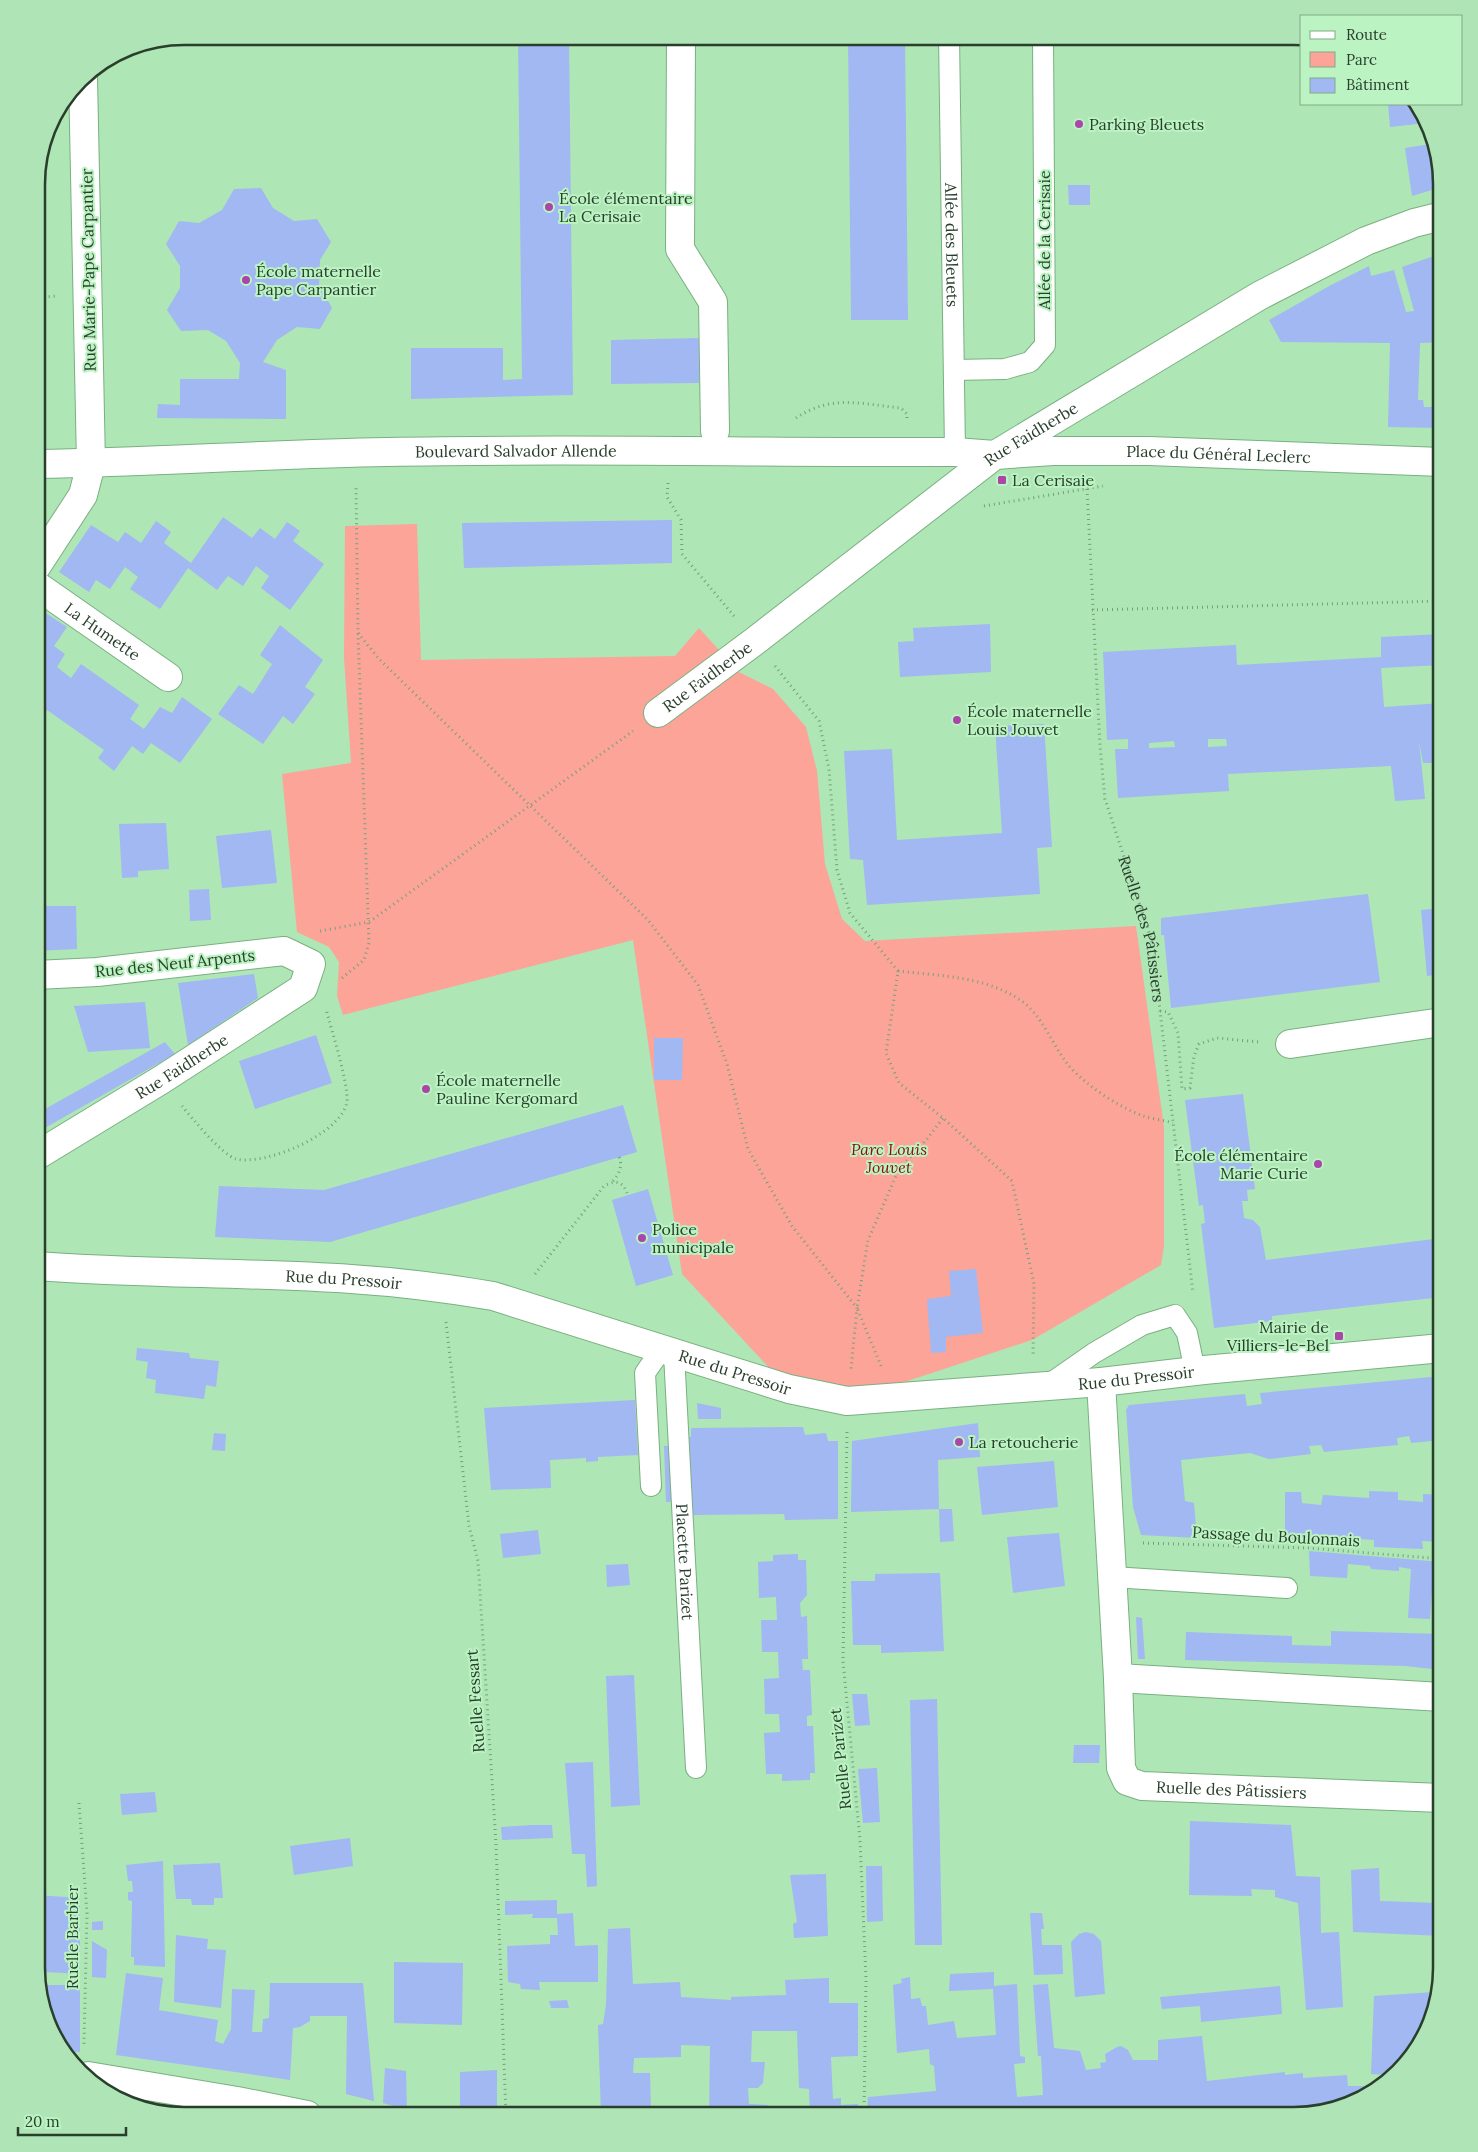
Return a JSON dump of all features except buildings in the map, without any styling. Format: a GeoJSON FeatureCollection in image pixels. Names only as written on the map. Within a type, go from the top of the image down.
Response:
{"type":"FeatureCollection","features":[{"type":"Feature","properties":{"kind":"street"},"geometry":{"type":"LineString","coordinates":[[681,45],[680,248],[713,302],[715,431]]}},
{"type":"Feature","properties":{"kind":"street","name":"Rue Marie-Pape Carpantier"},"geometry":{"type":"LineString","coordinates":[[83,88],[91,464]]}},
{"type":"Feature","properties":{"kind":"street","name":"Rue Faidherbe"},"geometry":{"type":"LineString","coordinates":[[658,712],[755,641],[996,455],[1267,292],[1366,241],[1414,223],[1433,218]]}},
{"type":"Feature","properties":{"kind":"street","name":"Boulevard Salvador Allende"},"geometry":{"type":"LineString","coordinates":[[45,464],[91,464],[356,452],[671,450],[955,452],[996,455]]}},
{"type":"Feature","properties":{"kind":"street","name":"Place du Général Leclerc"},"geometry":{"type":"LineString","coordinates":[[996,455],[1053,451],[1149,451],[1433,462]]}},
{"type":"Feature","properties":{"kind":"street"},"geometry":{"type":"LineString","coordinates":[[45,553],[83,495],[91,464]]}},
{"type":"Feature","properties":{"kind":"street","name":"La Humette"},"geometry":{"type":"LineString","coordinates":[[45,591],[168,678]]}},
{"type":"Feature","properties":{"kind":"street","name":"Rue Faidherbe"},"geometry":{"type":"LineString","coordinates":[[45,1151],[161,1080],[304,988],[311,964],[284,951]]}},
{"type":"Feature","properties":{"kind":"street","name":"Rue des Neuf Arpents"},"geometry":{"type":"LineString","coordinates":[[45,975],[97,972],[284,951]]}},
{"type":"Feature","properties":{"kind":"street"},"geometry":{"type":"LineString","coordinates":[[1290,1044],[1433,1023]]}},
{"type":"Feature","properties":{"kind":"street","name":"Rue du Pressoir"},"geometry":{"type":"LineString","coordinates":[[45,1267],[82,1270],[351,1279],[443,1288],[494,1296],[668,1352],[789,1388],[847,1401],[1100,1382],[1195,1371],[1433,1349]]}},
{"type":"Feature","properties":{"kind":"street","name":"Ruelle des Pâtissiers"},"geometry":{"type":"LineString","coordinates":[[1100,1382],[1118,1678],[1121,1768],[1127,1781],[1142,1786],[1433,1798]]}},
{"type":"Feature","properties":{"kind":"street"},"geometry":{"type":"LineString","coordinates":[[1118,1678],[1433,1696]]}},
{"type":"Feature","properties":{"kind":"street"},"geometry":{"type":"LineString","coordinates":[[86,2064],[239,2107]]}},
{"type":"Feature","properties":{"kind":"lane","name":"Allée des Bleuets"},"geometry":{"type":"LineString","coordinates":[[949,45],[955,452]]}},
{"type":"Feature","properties":{"kind":"lane","name":"Allée de la Cerisaie"},"geometry":{"type":"LineString","coordinates":[[954,370],[1005,369],[1030,362],[1045,345],[1043,45]]}},
{"type":"Feature","properties":{"kind":"lane"},"geometry":{"type":"LineString","coordinates":[[1040,1386],[1142,1325],[1175,1315],[1187,1333],[1195,1371]]}},
{"type":"Feature","properties":{"kind":"lane"},"geometry":{"type":"LineString","coordinates":[[651,1486],[646,1373],[668,1352]]}},
{"type":"Feature","properties":{"kind":"lane","name":"Placette Parizet"},"geometry":{"type":"LineString","coordinates":[[668,1352],[696,1768]]}},
{"type":"Feature","properties":{"kind":"lane"},"geometry":{"type":"LineString","coordinates":[[1112,1577],[1287,1588]]}},
{"type":"Feature","properties":{"kind":"path"},"geometry":{"type":"LineString","coordinates":[[671,450],[667,497],[681,520],[682,554],[819,721],[829,769],[837,870],[850,913],[898,971],[964,979],[1000,988],[1024,1003],[1070,1067],[1104,1095],[1143,1116],[1173,1123]]}},
{"type":"Feature","properties":{"kind":"path"},"geometry":{"type":"LineString","coordinates":[[356,452],[358,633],[369,922]]}},
{"type":"Feature","properties":{"kind":"path","name":"Ruelle des Pâtissiers"},"geometry":{"type":"LineString","coordinates":[[1087,489],[1092,610],[1105,799],[1152,942],[1194,1302]]}},
{"type":"Feature","properties":{"kind":"path"},"geometry":{"type":"LineString","coordinates":[[1092,610],[1433,601]]}},
{"type":"Feature","properties":{"kind":"path"},"geometry":{"type":"LineString","coordinates":[[358,633],[379,659],[648,920],[698,985],[727,1064],[748,1149],[792,1226],[857,1308],[894,1397]]}},
{"type":"Feature","properties":{"kind":"path"},"geometry":{"type":"LineString","coordinates":[[284,951],[310,933],[369,922],[658,712]]}},
{"type":"Feature","properties":{"kind":"path"},"geometry":{"type":"LineString","coordinates":[[898,971],[886,1053],[899,1083],[943,1118],[1012,1181],[1034,1284],[1040,1386]]}},
{"type":"Feature","properties":{"kind":"path"},"geometry":{"type":"LineString","coordinates":[[161,1080],[214,1142],[234,1159],[252,1160],[279,1155],[310,1141],[335,1123],[347,1102],[344,1080],[325,1007]]}},
{"type":"Feature","properties":{"kind":"path"},"geometry":{"type":"LineString","coordinates":[[1160,1011],[1168,1012],[1178,1032],[1182,1089],[1190,1088],[1194,1056],[1199,1044],[1217,1038],[1290,1044]]}},
{"type":"Feature","properties":{"kind":"path","name":"Ruelle Parizet"},"geometry":{"type":"LineString","coordinates":[[864,2107],[866,1979],[860,1840],[842,1661],[847,1401],[857,1308],[868,1240],[899,1169],[927,1139],[943,1118]]}},
{"type":"Feature","properties":{"kind":"path"},"geometry":{"type":"LineString","coordinates":[[514,1302],[604,1186],[613,1181],[620,1171],[621,1161],[619,1157]]}},
{"type":"Feature","properties":{"kind":"path"},"geometry":{"type":"LineString","coordinates":[[613,1181],[619,1182],[625,1188],[628,1196]]}},
{"type":"Feature","properties":{"kind":"path","name":"Ruelle Fessart"},"geometry":{"type":"LineString","coordinates":[[443,1288],[469,1526],[478,1560],[496,1844],[506,2107]]}},
{"type":"Feature","properties":{"kind":"path","name":"Passage du Boulonnais"},"geometry":{"type":"LineString","coordinates":[[1110,1541],[1308,1548],[1433,1558]]}},
{"type":"Feature","properties":{"kind":"path","name":"Ruelle Barbier"},"geometry":{"type":"LineString","coordinates":[[79,1802],[87,1913],[86,2064]]}},
{"type":"Feature","properties":{"kind":"green space","name":"Parc Louis Jouvet"},"geometry":{"type":"Polygon","coordinates":[[[417,524],[421,660],[675,656],[699,628],[739,672],[773,689],[806,727],[817,771],[825,864],[842,919],[865,941],[1136,926],[1164,1127],[1164,1246],[1161,1265],[1032,1340],[847,1401],[789,1389],[682,1274],[633,940],[343,1015],[337,996],[339,962],[329,947],[297,932],[282,774],[351,763],[344,657],[345,526],[417,524]]]}},
{"type":"Feature","properties":{"kind":"place","name":"Parking Bleuets"},"geometry":{"type":"Point","coordinates":[1079,124]}},
{"type":"Feature","properties":{"kind":"place","name":"École élémentaire La Cerisaie"},"geometry":{"type":"Point","coordinates":[549,207]}},
{"type":"Feature","properties":{"kind":"place","name":"École maternelle Pape Carpantier"},"geometry":{"type":"Point","coordinates":[246,280]}},
{"type":"Feature","properties":{"kind":"place","name":"La Cerisaie"},"geometry":{"type":"Point","coordinates":[1002,480]}},
{"type":"Feature","properties":{"kind":"place","name":"École maternelle Louis Jouvet"},"geometry":{"type":"Point","coordinates":[957,720]}},
{"type":"Feature","properties":{"kind":"place","name":"École maternelle Pauline Kergomard"},"geometry":{"type":"Point","coordinates":[426,1089]}},
{"type":"Feature","properties":{"kind":"place","name":"École élémentaire Marie Curie"},"geometry":{"type":"Point","coordinates":[1318,1164]}},
{"type":"Feature","properties":{"kind":"place","name":"Police municipale"},"geometry":{"type":"Point","coordinates":[642,1238]}},
{"type":"Feature","properties":{"kind":"place","name":"Mairie de Villiers-le-Bel"},"geometry":{"type":"Point","coordinates":[1339,1336]}},
{"type":"Feature","properties":{"kind":"place","name":"La retoucherie"},"geometry":{"type":"Point","coordinates":[959,1442]}}]}
